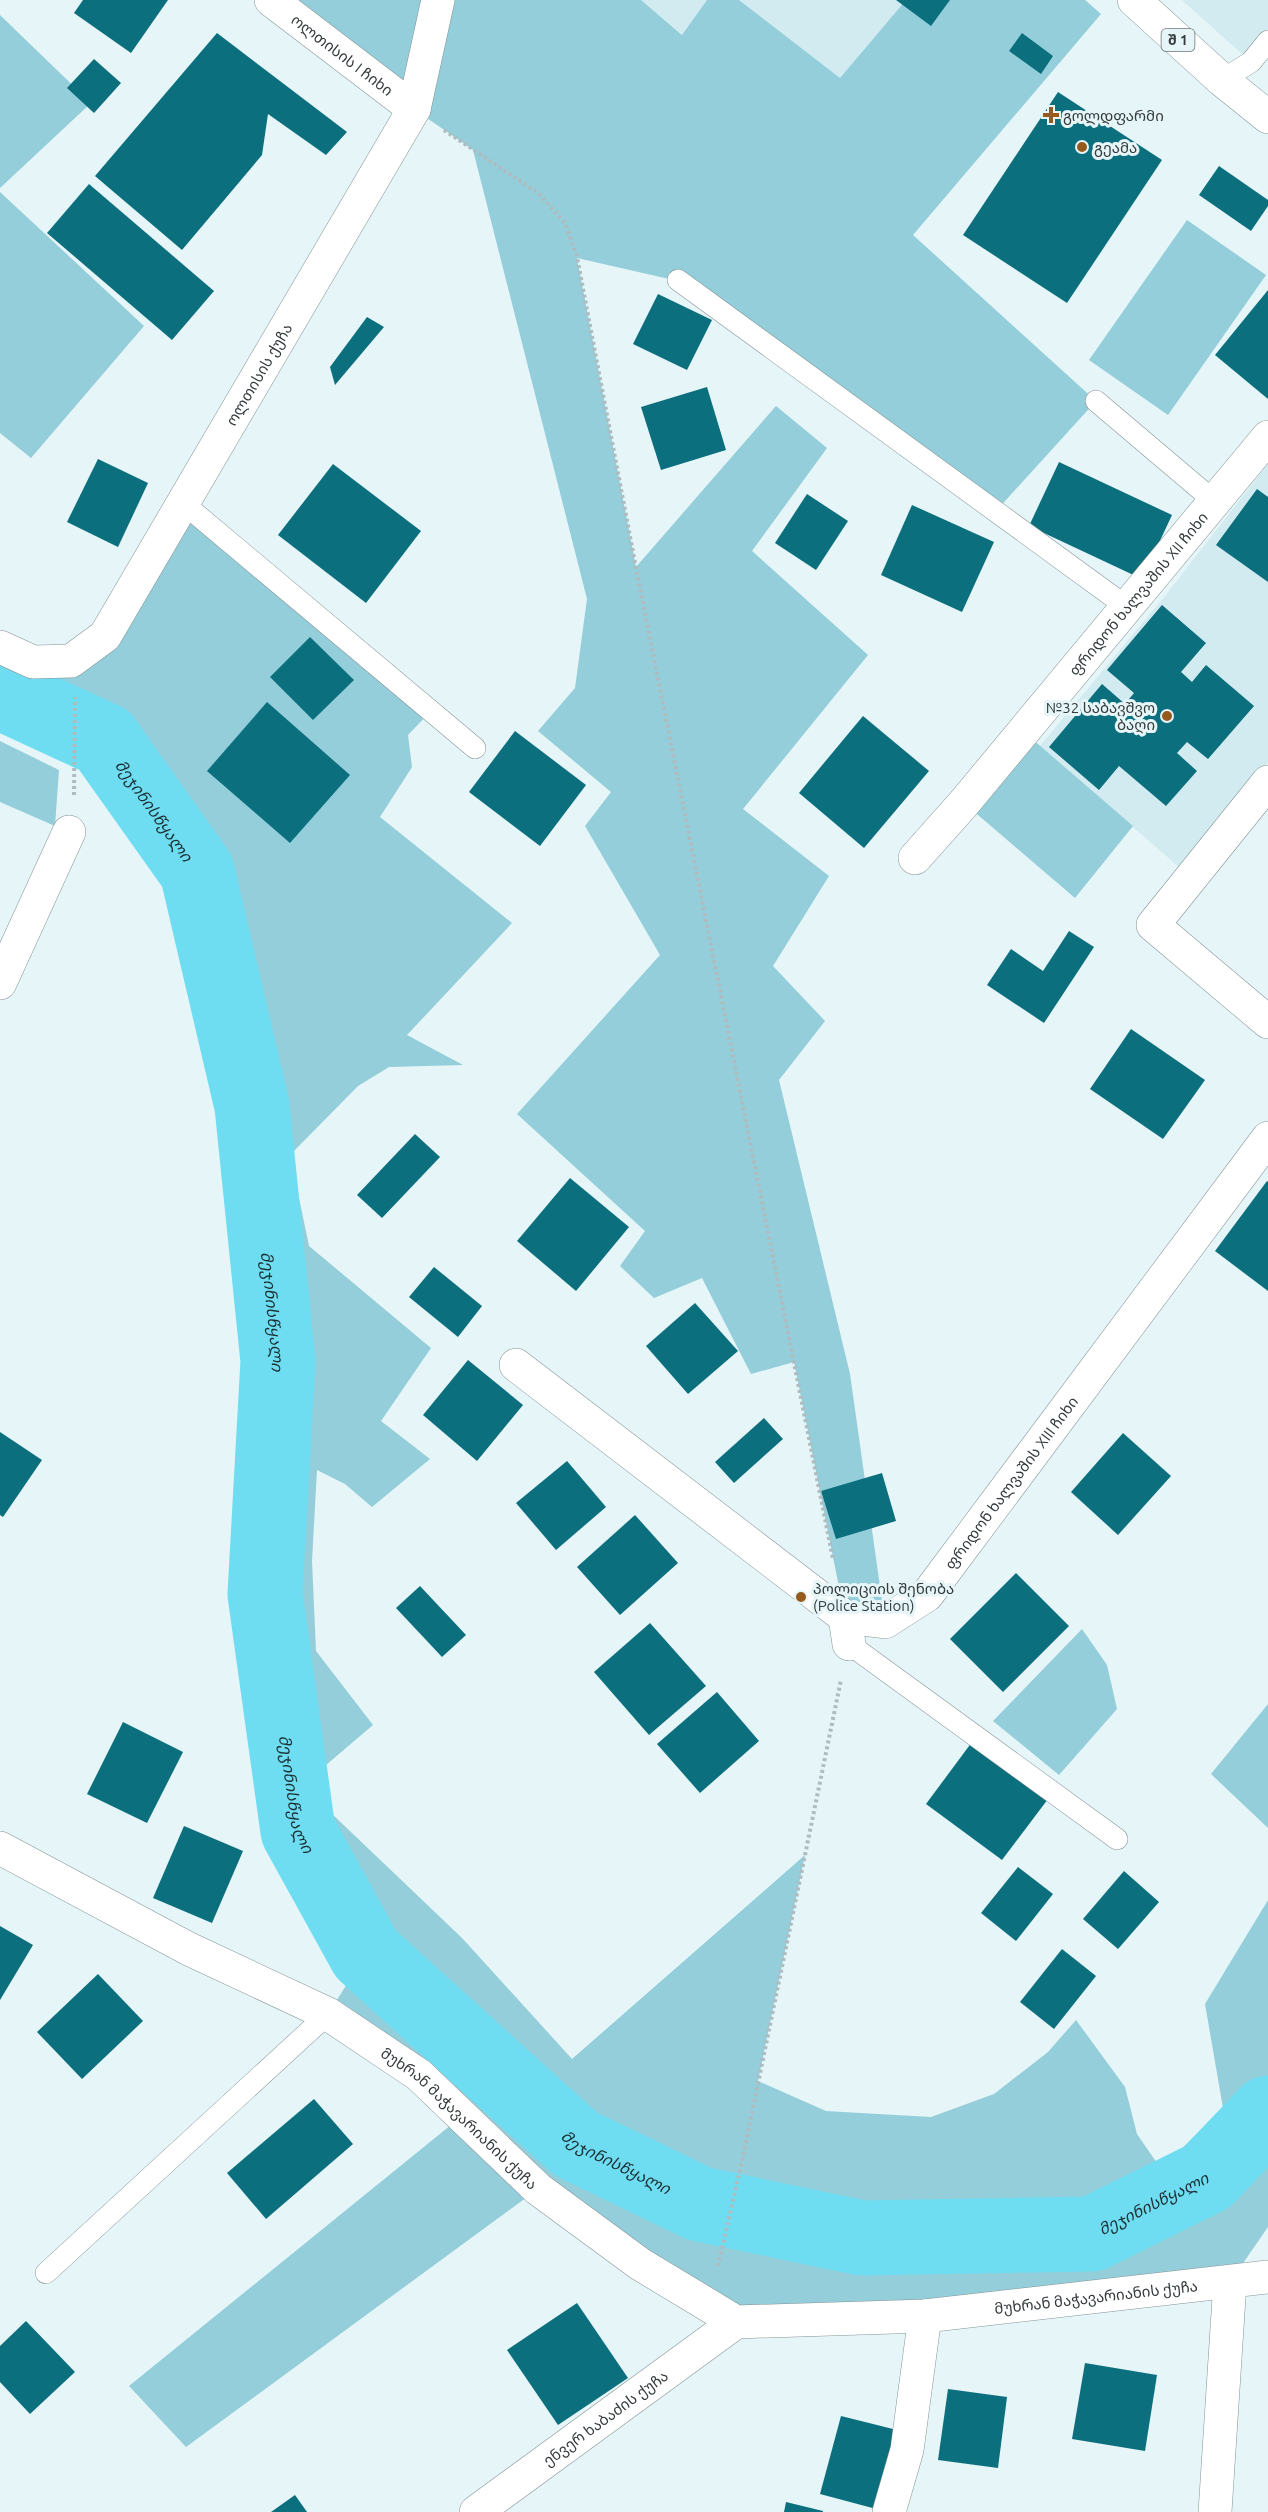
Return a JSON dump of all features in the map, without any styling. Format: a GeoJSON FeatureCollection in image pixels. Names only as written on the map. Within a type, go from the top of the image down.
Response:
{"type":"FeatureCollection","features":[{"type":"Feature","properties":{"kind":"main road","name":"ოლთისის I ჩიხი"},"geometry":{"type":"LineString","coordinates":[[271,0],[414,110]]}},
{"type":"Feature","properties":{"kind":"main road","name":"ოლთისის ქუჩა"},"geometry":{"type":"LineString","coordinates":[[0,647],[33,662],[71,661],[105,636],[414,110],[438,0]]}},
{"type":"Feature","properties":{"kind":"main road","name":"შ 1"},"geometry":{"type":"LineString","coordinates":[[1134,0],[1222,80],[1268,117]]}},
{"type":"Feature","properties":{"kind":"main road","name":"ფრიდონ ხალვაშის XII ჩიხი"},"geometry":{"type":"LineString","coordinates":[[915,858],[964,803],[1268,436]]}},
{"type":"Feature","properties":{"kind":"main road"},"geometry":{"type":"LineString","coordinates":[[1268,782],[1153,925],[1268,1022]]}},
{"type":"Feature","properties":{"kind":"main road"},"geometry":{"type":"LineString","coordinates":[[0,982],[69,831]]}},
{"type":"Feature","properties":{"kind":"main road","name":"ფრიდონ ხალვაშის XIII ჩიხი"},"geometry":{"type":"LineString","coordinates":[[847,1631],[885,1622],[927,1595],[1268,1138]]}},
{"type":"Feature","properties":{"kind":"main road"},"geometry":{"type":"LineString","coordinates":[[516,1365],[847,1631]]}},
{"type":"Feature","properties":{"kind":"main road","name":"მუხრან მაჭავარიანის ქუჩა"},"geometry":{"type":"LineString","coordinates":[[0,1848],[189,1949],[328,2014],[419,2075],[538,2189],[640,2264],[736,2322],[925,2316],[1268,2277]]}},
{"type":"Feature","properties":{"kind":"main road"},"geometry":{"type":"LineString","coordinates":[[1215,2512],[1230,2282]]}},
{"type":"Feature","properties":{"kind":"main road"},"geometry":{"type":"LineString","coordinates":[[889,2512],[907,2450],[925,2316]]}},
{"type":"Feature","properties":{"kind":"main road","name":"ენვერ ხაბაძის ქუჩა"},"geometry":{"type":"LineString","coordinates":[[476,2512],[736,2322]]}},
{"type":"Feature","properties":{"kind":"lane"},"geometry":{"type":"LineString","coordinates":[[1222,80],[1251,62],[1268,41]]}},
{"type":"Feature","properties":{"kind":"lane"},"geometry":{"type":"LineString","coordinates":[[678,280],[1127,607]]}},
{"type":"Feature","properties":{"kind":"lane"},"geometry":{"type":"LineString","coordinates":[[1096,401],[1214,501]]}},
{"type":"Feature","properties":{"kind":"lane"},"geometry":{"type":"LineString","coordinates":[[183,503],[475,748]]}},
{"type":"Feature","properties":{"kind":"lane"},"geometry":{"type":"LineString","coordinates":[[847,1631],[1117,1839]]}},
{"type":"Feature","properties":{"kind":"lane"},"geometry":{"type":"LineString","coordinates":[[46,2273],[328,2014]]}},
{"type":"Feature","properties":{"kind":"path"},"geometry":{"type":"LineString","coordinates":[[414,110],[538,193],[565,223],[577,257],[638,579],[847,1631],[742,2162],[718,2265]]}},
{"type":"Feature","properties":{"kind":"path"},"geometry":{"type":"LineString","coordinates":[[74,791],[75,695]]}},
{"type":"Feature","properties":{"kind":"shaded area"},"geometry":{"type":"Polygon","coordinates":[[[271,0],[641,0],[682,35],[707,0],[739,0],[840,78],[906,0],[1085,0],[1101,14],[913,235],[1096,401],[996,511],[678,281],[577,258],[636,567],[776,406],[827,448],[752,551],[868,655],[743,809],[829,876],[773,966],[825,1021],[779,1080],[850,1374],[885,1622],[845,1617],[794,1362],[751,1374],[702,1278],[654,1298],[620,1266],[645,1231],[517,1114],[660,955],[585,826],[611,792],[538,731],[575,688],[587,599],[473,150],[414,109],[271,0]]]}},
{"type":"Feature","properties":{"kind":"shaded area"},"geometry":{"type":"Polygon","coordinates":[[[641,0],[707,0],[683,35],[641,0]]]}},
{"type":"Feature","properties":{"kind":"shaded area"},"geometry":{"type":"Polygon","coordinates":[[[739,0],[906,0],[840,78],[739,0]]]}},
{"type":"Feature","properties":{"kind":"shaded area"},"geometry":{"type":"Polygon","coordinates":[[[1182,0],[1268,0],[1268,41],[1251,62],[1182,0]]]}},
{"type":"Feature","properties":{"kind":"shaded area"},"geometry":{"type":"Polygon","coordinates":[[[0,15],[91,103],[0,188],[0,15]]]}},
{"type":"Feature","properties":{"kind":"shaded area"},"geometry":{"type":"Polygon","coordinates":[[[0,192],[144,326],[31,458],[0,433],[0,192]]]}},
{"type":"Feature","properties":{"kind":"shaded area"},"geometry":{"type":"Polygon","coordinates":[[[1187,220],[1266,275],[1168,415],[1089,360],[1187,220]]]}},
{"type":"Feature","properties":{"kind":"shaded area","name":"№32 საბავშვო ბაღი"},"geometry":{"type":"Polygon","coordinates":[[[1268,464],[1268,762],[1179,867],[1040,746],[1165,596],[1268,464]]]}},
{"type":"Feature","properties":{"kind":"shaded area"},"geometry":{"type":"Polygon","coordinates":[[[183,503],[431,711],[408,735],[412,767],[380,817],[512,923],[407,1035],[463,1065],[389,1067],[358,1086],[290,1155],[309,1246],[431,1348],[381,1421],[430,1459],[372,1507],[345,1484],[317,1470],[312,1561],[316,1651],[373,1725],[326,1765],[330,1812],[462,1938],[572,2059],[805,1855],[758,2081],[826,2111],[931,2117],[994,2094],[1048,2052],[1076,2020],[1125,2087],[1137,2134],[1161,2169],[1223,2108],[1205,2004],[1268,1900],[1268,2227],[1230,2282],[736,2322],[538,2189],[186,2447],[129,2386],[462,2116],[328,2014],[366,1954],[298,1831],[265,1594],[278,1361],[252,1106],[197,871],[104,740],[33,708],[71,661],[183,503]]]}},
{"type":"Feature","properties":{"kind":"shaded area"},"geometry":{"type":"Polygon","coordinates":[[[1024,732],[1133,826],[1075,898],[964,803],[1024,732]]]}},
{"type":"Feature","properties":{"kind":"shaded area"},"geometry":{"type":"Polygon","coordinates":[[[0,741],[59,770],[55,826],[0,802],[0,741]]]}},
{"type":"Feature","properties":{"kind":"shaded area"},"geometry":{"type":"Polygon","coordinates":[[[1082,1629],[1107,1665],[1117,1709],[1059,1775],[993,1721],[1082,1629]]]}},
{"type":"Feature","properties":{"kind":"shaded area"},"geometry":{"type":"Polygon","coordinates":[[[1268,1704],[1268,1828],[1211,1774],[1268,1704]]]}},
{"type":"Feature","properties":{"kind":"building"},"geometry":{"type":"Polygon","coordinates":[[[83,0],[168,0],[131,53],[74,13],[83,0]]]}},
{"type":"Feature","properties":{"kind":"building"},"geometry":{"type":"Polygon","coordinates":[[[896,0],[950,0],[931,26],[896,0]]]}},
{"type":"Feature","properties":{"kind":"building"},"geometry":{"type":"Polygon","coordinates":[[[217,33],[347,132],[326,155],[268,114],[262,155],[182,250],[95,176],[217,33]]]}},
{"type":"Feature","properties":{"kind":"building"},"geometry":{"type":"Polygon","coordinates":[[[1022,33],[1053,56],[1041,74],[1009,51],[1022,33]]]}},
{"type":"Feature","properties":{"kind":"building"},"geometry":{"type":"Polygon","coordinates":[[[94,59],[121,83],[94,113],[67,88],[94,59]]]}},
{"type":"Feature","properties":{"kind":"building"},"geometry":{"type":"Polygon","coordinates":[[[1058,92],[1162,160],[1067,303],[963,235],[1058,92]]]}},
{"type":"Feature","properties":{"kind":"building"},"geometry":{"type":"Polygon","coordinates":[[[1219,166],[1268,200],[1268,206],[1251,231],[1199,195],[1219,166]]]}},
{"type":"Feature","properties":{"kind":"building"},"geometry":{"type":"Polygon","coordinates":[[[89,184],[214,291],[172,340],[47,233],[89,184]]]}},
{"type":"Feature","properties":{"kind":"building"},"geometry":{"type":"Polygon","coordinates":[[[1268,290],[1268,399],[1215,355],[1268,290]]]}},
{"type":"Feature","properties":{"kind":"building"},"geometry":{"type":"Polygon","coordinates":[[[658,294],[712,320],[687,370],[633,344],[658,294]]]}},
{"type":"Feature","properties":{"kind":"building"},"geometry":{"type":"Polygon","coordinates":[[[367,317],[384,327],[335,385],[330,367],[367,317]]]}},
{"type":"Feature","properties":{"kind":"building"},"geometry":{"type":"Polygon","coordinates":[[[707,387],[726,450],[661,470],[641,407],[707,387]]]}},
{"type":"Feature","properties":{"kind":"building"},"geometry":{"type":"Polygon","coordinates":[[[98,459],[148,483],[118,547],[67,522],[98,459]]]}},
{"type":"Feature","properties":{"kind":"building"},"geometry":{"type":"Polygon","coordinates":[[[1059,462],[1172,515],[1142,579],[1029,526],[1059,462]]]}},
{"type":"Feature","properties":{"kind":"building"},"geometry":{"type":"Polygon","coordinates":[[[333,464],[421,531],[366,603],[278,535],[333,464]]]}},
{"type":"Feature","properties":{"kind":"building"},"geometry":{"type":"Polygon","coordinates":[[[1257,489],[1268,497],[1268,582],[1216,545],[1257,489]]]}},
{"type":"Feature","properties":{"kind":"building"},"geometry":{"type":"Polygon","coordinates":[[[807,494],[848,521],[816,570],[775,543],[807,494]]]}},
{"type":"Feature","properties":{"kind":"building"},"geometry":{"type":"Polygon","coordinates":[[[912,505],[994,542],[962,612],[881,575],[912,505]]]}},
{"type":"Feature","properties":{"kind":"building"},"geometry":{"type":"Polygon","coordinates":[[[1162,605],[1206,643],[1181,672],[1192,682],[1206,665],[1254,706],[1208,759],[1187,742],[1177,753],[1197,771],[1166,806],[1119,766],[1099,790],[1049,747],[1102,684],[1125,704],[1134,693],[1107,670],[1162,605]]]}},
{"type":"Feature","properties":{"kind":"building"},"geometry":{"type":"Polygon","coordinates":[[[310,637],[354,680],[313,720],[270,677],[310,637]]]}},
{"type":"Feature","properties":{"kind":"building"},"geometry":{"type":"Polygon","coordinates":[[[267,702],[350,775],[290,843],[207,771],[267,702]]]}},
{"type":"Feature","properties":{"kind":"building"},"geometry":{"type":"Polygon","coordinates":[[[863,716],[929,771],[864,848],[799,793],[863,716]]]}},
{"type":"Feature","properties":{"kind":"building"},"geometry":{"type":"Polygon","coordinates":[[[515,731],[586,785],[540,846],[469,792],[515,731]]]}},
{"type":"Feature","properties":{"kind":"building"},"geometry":{"type":"Polygon","coordinates":[[[1069,931],[1094,947],[1044,1023],[987,985],[1011,949],[1043,971],[1069,931]]]}},
{"type":"Feature","properties":{"kind":"building"},"geometry":{"type":"Polygon","coordinates":[[[1131,1029],[1205,1080],[1163,1139],[1090,1089],[1131,1029]]]}},
{"type":"Feature","properties":{"kind":"building"},"geometry":{"type":"Polygon","coordinates":[[[415,1134],[440,1157],[382,1218],[357,1195],[415,1134]]]}},
{"type":"Feature","properties":{"kind":"building"},"geometry":{"type":"Polygon","coordinates":[[[570,1178],[629,1227],[576,1291],[517,1241],[570,1178]]]}},
{"type":"Feature","properties":{"kind":"building"},"geometry":{"type":"Polygon","coordinates":[[[1268,1182],[1268,1291],[1215,1251],[1268,1182]]]}},
{"type":"Feature","properties":{"kind":"building"},"geometry":{"type":"Polygon","coordinates":[[[434,1267],[482,1306],[458,1337],[409,1297],[434,1267]]]}},
{"type":"Feature","properties":{"kind":"building"},"geometry":{"type":"Polygon","coordinates":[[[695,1303],[738,1351],[688,1394],[646,1346],[695,1303]]]}},
{"type":"Feature","properties":{"kind":"building"},"geometry":{"type":"Polygon","coordinates":[[[468,1360],[523,1405],[477,1461],[423,1415],[468,1360]]]}},
{"type":"Feature","properties":{"kind":"building"},"geometry":{"type":"Polygon","coordinates":[[[764,1418],[783,1439],[734,1483],[715,1462],[764,1418]]]}},
{"type":"Feature","properties":{"kind":"building"},"geometry":{"type":"Polygon","coordinates":[[[0,1432],[42,1460],[3,1517],[0,1515],[0,1432]]]}},
{"type":"Feature","properties":{"kind":"building"},"geometry":{"type":"Polygon","coordinates":[[[1123,1433],[1171,1476],[1118,1535],[1071,1492],[1123,1433]]]}},
{"type":"Feature","properties":{"kind":"building"},"geometry":{"type":"Polygon","coordinates":[[[567,1461],[606,1507],[556,1550],[516,1503],[567,1461]]]}},
{"type":"Feature","properties":{"kind":"building"},"geometry":{"type":"Polygon","coordinates":[[[882,1473],[896,1521],[836,1539],[821,1491],[882,1473]]]}},
{"type":"Feature","properties":{"kind":"building"},"geometry":{"type":"Polygon","coordinates":[[[635,1515],[678,1563],[620,1615],[577,1567],[635,1515]]]}},
{"type":"Feature","properties":{"kind":"building"},"geometry":{"type":"Polygon","coordinates":[[[1016,1573],[1069,1626],[1003,1692],[950,1639],[1016,1573]]]}},
{"type":"Feature","properties":{"kind":"building"},"geometry":{"type":"Polygon","coordinates":[[[420,1586],[466,1635],[442,1657],[396,1608],[420,1586]]]}},
{"type":"Feature","properties":{"kind":"building"},"geometry":{"type":"Polygon","coordinates":[[[650,1623],[706,1686],[649,1735],[594,1672],[650,1623]]]}},
{"type":"Feature","properties":{"kind":"building"},"geometry":{"type":"Polygon","coordinates":[[[717,1692],[759,1741],[700,1793],[657,1744],[717,1692]]]}},
{"type":"Feature","properties":{"kind":"building"},"geometry":{"type":"Polygon","coordinates":[[[123,1722],[183,1752],[147,1823],[87,1794],[123,1722]]]}},
{"type":"Feature","properties":{"kind":"building"},"geometry":{"type":"Polygon","coordinates":[[[972,1742],[1048,1799],[1002,1860],[926,1804],[972,1742]]]}},
{"type":"Feature","properties":{"kind":"building"},"geometry":{"type":"Polygon","coordinates":[[[184,1826],[243,1851],[212,1923],[153,1898],[184,1826]]]}},
{"type":"Feature","properties":{"kind":"building"},"geometry":{"type":"Polygon","coordinates":[[[1018,1867],[1053,1894],[1016,1941],[981,1913],[1018,1867]]]}},
{"type":"Feature","properties":{"kind":"building"},"geometry":{"type":"Polygon","coordinates":[[[1124,1871],[1159,1902],[1118,1949],[1083,1919],[1124,1871]]]}},
{"type":"Feature","properties":{"kind":"building"},"geometry":{"type":"Polygon","coordinates":[[[0,1926],[33,1945],[0,2000],[0,1926]]]}},
{"type":"Feature","properties":{"kind":"building"},"geometry":{"type":"Polygon","coordinates":[[[1062,1949],[1096,1976],[1054,2029],[1020,2002],[1062,1949]]]}},
{"type":"Feature","properties":{"kind":"building"},"geometry":{"type":"Polygon","coordinates":[[[98,1974],[143,2021],[82,2079],[37,2032],[98,1974]]]}},
{"type":"Feature","properties":{"kind":"building"},"geometry":{"type":"Polygon","coordinates":[[[314,2099],[353,2144],[266,2219],[227,2173],[314,2099]]]}},
{"type":"Feature","properties":{"kind":"building"},"geometry":{"type":"Polygon","coordinates":[[[577,2303],[628,2378],[558,2425],[507,2350],[577,2303]]]}},
{"type":"Feature","properties":{"kind":"building"},"geometry":{"type":"Polygon","coordinates":[[[26,2321],[75,2372],[30,2414],[0,2382],[0,2346],[26,2321]]]}},
{"type":"Feature","properties":{"kind":"building"},"geometry":{"type":"Polygon","coordinates":[[[1085,2363],[1157,2375],[1145,2451],[1072,2439],[1085,2363]]]}},
{"type":"Feature","properties":{"kind":"building"},"geometry":{"type":"Polygon","coordinates":[[[948,2389],[1007,2397],[998,2468],[938,2460],[948,2389]]]}},
{"type":"Feature","properties":{"kind":"building"},"geometry":{"type":"Polygon","coordinates":[[[841,2416],[901,2431],[880,2510],[820,2494],[841,2416]]]}},
{"type":"Feature","properties":{"kind":"building"},"geometry":{"type":"Polygon","coordinates":[[[295,2495],[307,2512],[271,2512],[295,2495]]]}},
{"type":"Feature","properties":{"kind":"building"},"geometry":{"type":"Polygon","coordinates":[[[786,2502],[823,2511],[823,2512],[784,2512],[786,2502]]]}},
{"type":"Feature","properties":{"kind":"waterway","name":"მეჯინისწყალი"},"geometry":{"type":"LineString","coordinates":[[0,692],[104,740],[197,871],[252,1106],[278,1361],[265,1594],[298,1831],[366,1954],[576,2144],[700,2204],[862,2238],[1092,2234],[1207,2177],[1268,2113]]}},
{"type":"Feature","properties":{"kind":"place","name":"გოლდფარმი"},"geometry":{"type":"Point","coordinates":[1051,115]}},
{"type":"Feature","properties":{"kind":"place","name":"გეამა"},"geometry":{"type":"Point","coordinates":[1082,147]}},
{"type":"Feature","properties":{"kind":"place","name":"№32 საბავშვო ბაღი"},"geometry":{"type":"Point","coordinates":[1167,716]}},
{"type":"Feature","properties":{"kind":"place","name":"პოლიციის შენობა (Police Station)"},"geometry":{"type":"Point","coordinates":[801,1597]}}]}
